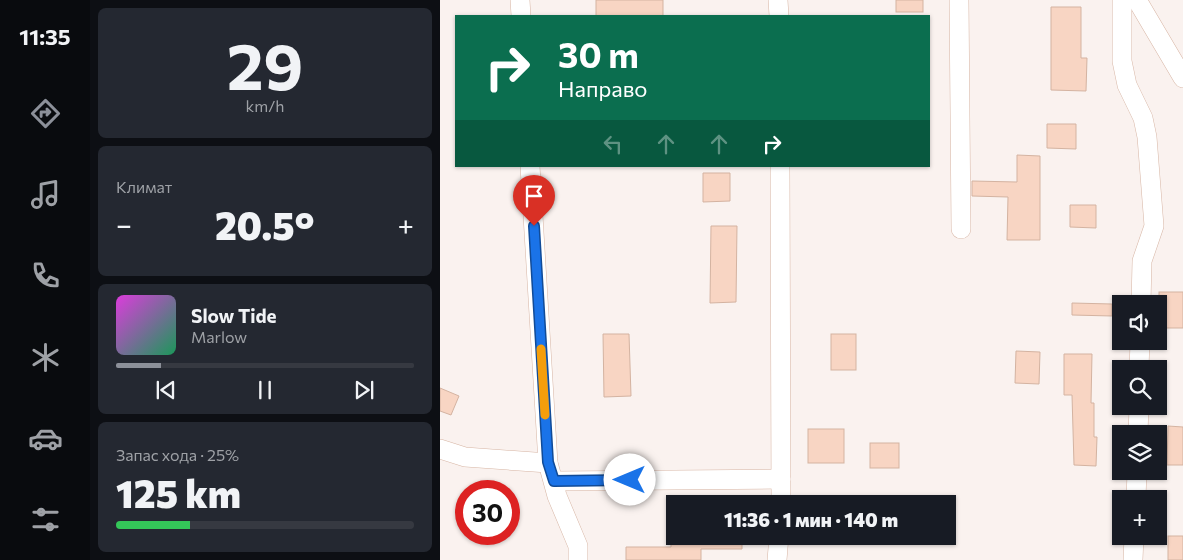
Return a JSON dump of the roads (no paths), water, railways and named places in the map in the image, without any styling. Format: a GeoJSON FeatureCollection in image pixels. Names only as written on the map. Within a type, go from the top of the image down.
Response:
{"type":"FeatureCollection","features":[{"type":"Feature","properties":{"kind":"street"},"geometry":{"type":"LineString","coordinates":[[520,0],[521,15]]}},
{"type":"Feature","properties":{"kind":"street"},"geometry":{"type":"LineString","coordinates":[[778,0],[779,15]]}},
{"type":"Feature","properties":{"kind":"street"},"geometry":{"type":"LineString","coordinates":[[959,0],[961,229]]}},
{"type":"Feature","properties":{"kind":"street"},"geometry":{"type":"LineString","coordinates":[[1122,0],[1122,61],[1127,85],[1143,118],[1147,137],[1154,226],[1142,261],[1140,295]]}},
{"type":"Feature","properties":{"kind":"street"},"geometry":{"type":"LineString","coordinates":[[1137,0],[1183,78]]}},
{"type":"Feature","properties":{"kind":"street"},"geometry":{"type":"LineString","coordinates":[[530,167],[548,462],[557,496],[578,546],[578,560]]}},
{"type":"Feature","properties":{"kind":"street"},"geometry":{"type":"LineString","coordinates":[[780,167],[781,495]]}},
{"type":"Feature","properties":{"kind":"street"},"geometry":{"type":"LineString","coordinates":[[440,449],[465,457],[548,462]]}},
{"type":"Feature","properties":{"kind":"street"},"geometry":{"type":"LineString","coordinates":[[554,481],[781,479]]}},
{"type":"Feature","properties":{"kind":"street"},"geometry":{"type":"LineString","coordinates":[[777,560],[778,545]]}},
{"type":"Feature","properties":{"kind":"street"},"geometry":{"type":"LineString","coordinates":[[1133,560],[1134,545]]}}]}
